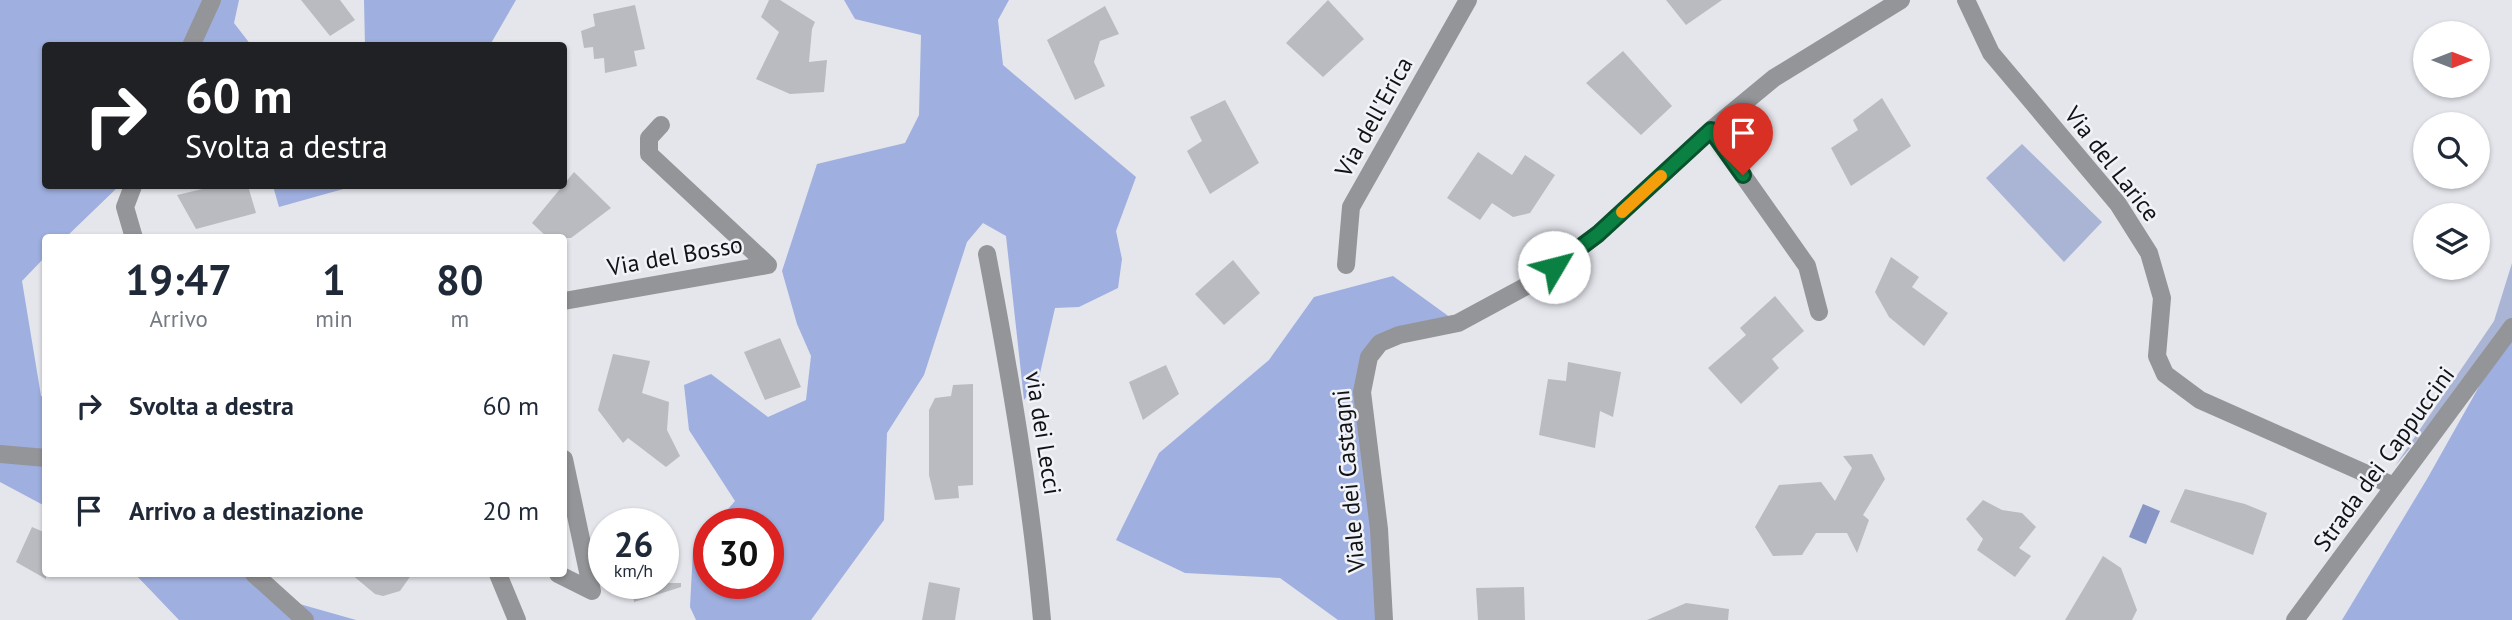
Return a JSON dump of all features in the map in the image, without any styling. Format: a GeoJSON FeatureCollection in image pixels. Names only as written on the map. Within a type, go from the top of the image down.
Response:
{"type":"FeatureCollection","features":[{"type":"Feature","properties":{"kind":"street"},"geometry":{"type":"LineString","coordinates":[[193,42],[212,0]]}},
{"type":"Feature","properties":{"kind":"street","name":"Via dell'Erica"},"geometry":{"type":"LineString","coordinates":[[1346,265],[1351,207],[1468,0]]}},
{"type":"Feature","properties":{"kind":"street","name":"Viale dei Castagni"},"geometry":{"type":"LineString","coordinates":[[1384,620],[1379,529],[1362,392],[1369,357],[1380,343],[1399,335],[1458,323],[1532,283],[1598,234],[1711,130],[1774,78],[1901,0]]}},
{"type":"Feature","properties":{"kind":"street","name":"Via del Larice"},"geometry":{"type":"LineString","coordinates":[[1966,0],[1991,53],[2118,204],[2149,253],[2162,298],[2157,356],[2165,374],[2200,400],[2394,486]]}},
{"type":"Feature","properties":{"kind":"street","name":"Via del Bosso"},"geometry":{"type":"LineString","coordinates":[[567,300],[768,265],[649,154],[649,138],[661,125]]}},
{"type":"Feature","properties":{"kind":"street"},"geometry":{"type":"LineString","coordinates":[[1711,130],[1807,266],[1819,312]]}},
{"type":"Feature","properties":{"kind":"street"},"geometry":{"type":"LineString","coordinates":[[131,189],[125,207],[133,234]]}},
{"type":"Feature","properties":{"kind":"street","name":"via dei Lecci"},"geometry":{"type":"LineString","coordinates":[[987,254],[1007,357],[1036,553],[1042,620]]}},
{"type":"Feature","properties":{"kind":"street","name":"Strada dei Cappuccini"},"geometry":{"type":"LineString","coordinates":[[2295,620],[2512,327]]}},
{"type":"Feature","properties":{"kind":"street"},"geometry":{"type":"LineString","coordinates":[[0,454],[42,458]]}},
{"type":"Feature","properties":{"kind":"street"},"geometry":{"type":"LineString","coordinates":[[564,577],[592,591],[567,473]]}},
{"type":"Feature","properties":{"kind":"street"},"geometry":{"type":"LineString","coordinates":[[257,577],[305,620]]}},
{"type":"Feature","properties":{"kind":"street"},"geometry":{"type":"LineString","coordinates":[[279,577],[282,599]]}},
{"type":"Feature","properties":{"kind":"street"},"geometry":{"type":"LineString","coordinates":[[499,577],[517,620]]}},
{"type":"Feature","properties":{"kind":"shaded area"},"geometry":{"type":"Polygon","coordinates":[[[0,0],[239,0],[234,23],[249,42],[42,42],[42,189],[116,189],[69,234],[42,234],[42,260],[22,281],[42,396],[42,504],[0,482],[0,0]]]}},
{"type":"Feature","properties":{"kind":"shaded area"},"geometry":{"type":"Polygon","coordinates":[[[364,0],[516,0],[492,42],[365,42],[364,0]]]}},
{"type":"Feature","properties":{"kind":"shaded area"},"geometry":{"type":"Polygon","coordinates":[[[844,0],[1009,0],[998,20],[1003,65],[1136,177],[1116,231],[1122,259],[1118,288],[1079,307],[1055,308],[1038,382],[1024,400],[1006,236],[983,223],[967,242],[924,375],[887,433],[884,520],[811,620],[696,620],[690,607],[693,550],[693,599],[784,599],[784,508],[729,508],[735,501],[689,430],[684,385],[711,374],[768,417],[806,400],[811,356],[797,324],[782,271],[817,164],[905,143],[919,115],[921,35],[855,19],[844,0]]]}},
{"type":"Feature","properties":{"kind":"shaded area"},"geometry":{"type":"Polygon","coordinates":[[[2022,144],[2102,222],[2064,262],[1986,178],[2022,144]]]}},
{"type":"Feature","properties":{"kind":"shaded area"},"geometry":{"type":"Polygon","coordinates":[[[274,189],[343,189],[279,207],[274,189]]]}},
{"type":"Feature","properties":{"kind":"shaded area"},"geometry":{"type":"Polygon","coordinates":[[[2512,263],[2512,328],[2395,466],[2494,321],[2512,263]]]}},
{"type":"Feature","properties":{"kind":"shaded area"},"geometry":{"type":"Polygon","coordinates":[[[1393,276],[1458,323],[1380,343],[1362,392],[1384,620],[1338,620],[1280,578],[1185,573],[1116,540],[1159,453],[1269,360],[1314,297],[1393,276]]]}},
{"type":"Feature","properties":{"kind":"shaded area"},"geometry":{"type":"Polygon","coordinates":[[[2512,328],[2512,620],[2342,620],[2427,479],[2512,328]]]}},
{"type":"Feature","properties":{"kind":"shaded area"},"geometry":{"type":"Polygon","coordinates":[[[2143,504],[2160,511],[2146,544],[2129,537],[2143,504]]]}},
{"type":"Feature","properties":{"kind":"shaded area"},"geometry":{"type":"Polygon","coordinates":[[[138,577],[257,577],[282,599],[356,620],[179,620],[138,577]]]}},
{"type":"Feature","properties":{"kind":"building"},"geometry":{"type":"Polygon","coordinates":[[[301,0],[340,0],[355,20],[330,36],[301,0]]]}},
{"type":"Feature","properties":{"kind":"building"},"geometry":{"type":"Polygon","coordinates":[[[769,0],[780,0],[815,22],[809,62],[827,60],[824,92],[790,94],[756,79],[779,32],[761,17],[769,0]]]}},
{"type":"Feature","properties":{"kind":"building"},"geometry":{"type":"Polygon","coordinates":[[[1328,0],[1364,39],[1323,77],[1286,43],[1328,0]]]}},
{"type":"Feature","properties":{"kind":"building"},"geometry":{"type":"Polygon","coordinates":[[[1666,0],[1722,0],[1686,25],[1666,0]]]}},
{"type":"Feature","properties":{"kind":"building"},"geometry":{"type":"Polygon","coordinates":[[[635,5],[645,49],[634,51],[637,66],[605,73],[604,58],[594,59],[593,47],[584,48],[581,31],[595,26],[593,14],[635,5]]]}},
{"type":"Feature","properties":{"kind":"building"},"geometry":{"type":"Polygon","coordinates":[[[1105,6],[1119,34],[1100,41],[1094,62],[1105,86],[1075,100],[1047,40],[1105,6]]]}},
{"type":"Feature","properties":{"kind":"building"},"geometry":{"type":"Polygon","coordinates":[[[1623,51],[1672,106],[1641,135],[1586,83],[1623,51]]]}},
{"type":"Feature","properties":{"kind":"building"},"geometry":{"type":"Polygon","coordinates":[[[1882,98],[1911,146],[1851,186],[1831,148],[1858,130],[1853,120],[1882,98]]]}},
{"type":"Feature","properties":{"kind":"building"},"geometry":{"type":"Polygon","coordinates":[[[1225,100],[1259,163],[1210,194],[1187,151],[1202,141],[1190,117],[1225,100]]]}},
{"type":"Feature","properties":{"kind":"building"},"geometry":{"type":"Polygon","coordinates":[[[1478,152],[1512,175],[1525,155],[1555,175],[1530,213],[1513,217],[1492,203],[1480,220],[1447,198],[1478,152]]]}},
{"type":"Feature","properties":{"kind":"building"},"geometry":{"type":"Polygon","coordinates":[[[574,172],[611,208],[571,238],[567,238],[567,234],[544,234],[532,223],[560,189],[567,189],[567,180],[574,172]]]}},
{"type":"Feature","properties":{"kind":"building"},"geometry":{"type":"Polygon","coordinates":[[[202,189],[249,189],[256,213],[196,229],[177,195],[202,189]]]}},
{"type":"Feature","properties":{"kind":"building"},"geometry":{"type":"Polygon","coordinates":[[[1891,257],[1919,277],[1912,287],[1948,313],[1924,346],[1889,317],[1875,292],[1891,257]]]}},
{"type":"Feature","properties":{"kind":"building"},"geometry":{"type":"Polygon","coordinates":[[[1233,260],[1260,293],[1224,325],[1195,294],[1233,260]]]}},
{"type":"Feature","properties":{"kind":"building"},"geometry":{"type":"Polygon","coordinates":[[[1775,296],[1804,331],[1772,359],[1779,368],[1741,404],[1708,368],[1746,335],[1740,328],[1775,296]]]}},
{"type":"Feature","properties":{"kind":"building"},"geometry":{"type":"Polygon","coordinates":[[[780,338],[801,387],[765,400],[744,352],[780,338]]]}},
{"type":"Feature","properties":{"kind":"building"},"geometry":{"type":"Polygon","coordinates":[[[613,354],[650,361],[642,393],[669,402],[667,430],[680,456],[666,467],[628,438],[623,443],[598,410],[613,354]]]}},
{"type":"Feature","properties":{"kind":"building"},"geometry":{"type":"Polygon","coordinates":[[[1568,362],[1621,372],[1613,417],[1600,411],[1595,448],[1539,435],[1548,379],[1566,381],[1568,362]]]}},
{"type":"Feature","properties":{"kind":"building"},"geometry":{"type":"Polygon","coordinates":[[[1166,365],[1179,394],[1143,420],[1129,382],[1166,365]]]}},
{"type":"Feature","properties":{"kind":"building"},"geometry":{"type":"Polygon","coordinates":[[[973,384],[973,485],[958,486],[959,498],[935,500],[929,475],[929,410],[935,398],[951,396],[953,385],[973,384]]]}},
{"type":"Feature","properties":{"kind":"building"},"geometry":{"type":"Polygon","coordinates":[[[1872,454],[1885,479],[1863,515],[1869,520],[1857,553],[1847,533],[1816,533],[1802,555],[1773,556],[1755,527],[1779,485],[1821,482],[1835,501],[1852,468],[1843,456],[1872,454]]]}},
{"type":"Feature","properties":{"kind":"building"},"geometry":{"type":"Polygon","coordinates":[[[2185,489],[2245,504],[2267,513],[2253,555],[2170,522],[2185,489]]]}},
{"type":"Feature","properties":{"kind":"building"},"geometry":{"type":"Polygon","coordinates":[[[1983,500],[2002,510],[2022,513],[2036,527],[2019,548],[2031,556],[2015,577],[1977,550],[1983,539],[1966,519],[1983,500]]]}},
{"type":"Feature","properties":{"kind":"building"},"geometry":{"type":"Polygon","coordinates":[[[32,527],[42,531],[42,577],[16,562],[32,527]]]}},
{"type":"Feature","properties":{"kind":"building"},"geometry":{"type":"Polygon","coordinates":[[[2103,556],[2121,568],[2137,610],[2132,620],[2065,620],[2103,556]]]}},
{"type":"Feature","properties":{"kind":"building"},"geometry":{"type":"Polygon","coordinates":[[[355,577],[410,577],[400,591],[383,596],[375,594],[355,577]]]}},
{"type":"Feature","properties":{"kind":"building"},"geometry":{"type":"Polygon","coordinates":[[[929,582],[960,588],[955,620],[922,620],[929,582]]]}},
{"type":"Feature","properties":{"kind":"building"},"geometry":{"type":"Polygon","coordinates":[[[1524,587],[1525,620],[1478,620],[1476,588],[1524,587]]]}},
{"type":"Feature","properties":{"kind":"building"},"geometry":{"type":"Polygon","coordinates":[[[1686,603],[1729,609],[1728,620],[1647,620],[1686,603]]]}},
{"type":"Feature","properties":{"kind":"slow traffic"},"geometry":{"type":"LineString","coordinates":[[1622,212],[1661,176]]}},
{"type":"Feature","properties":{"kind":"route"},"geometry":{"type":"LineString","coordinates":[[1554,267],[1598,234],[1711,130],[1743,175]]}}]}
